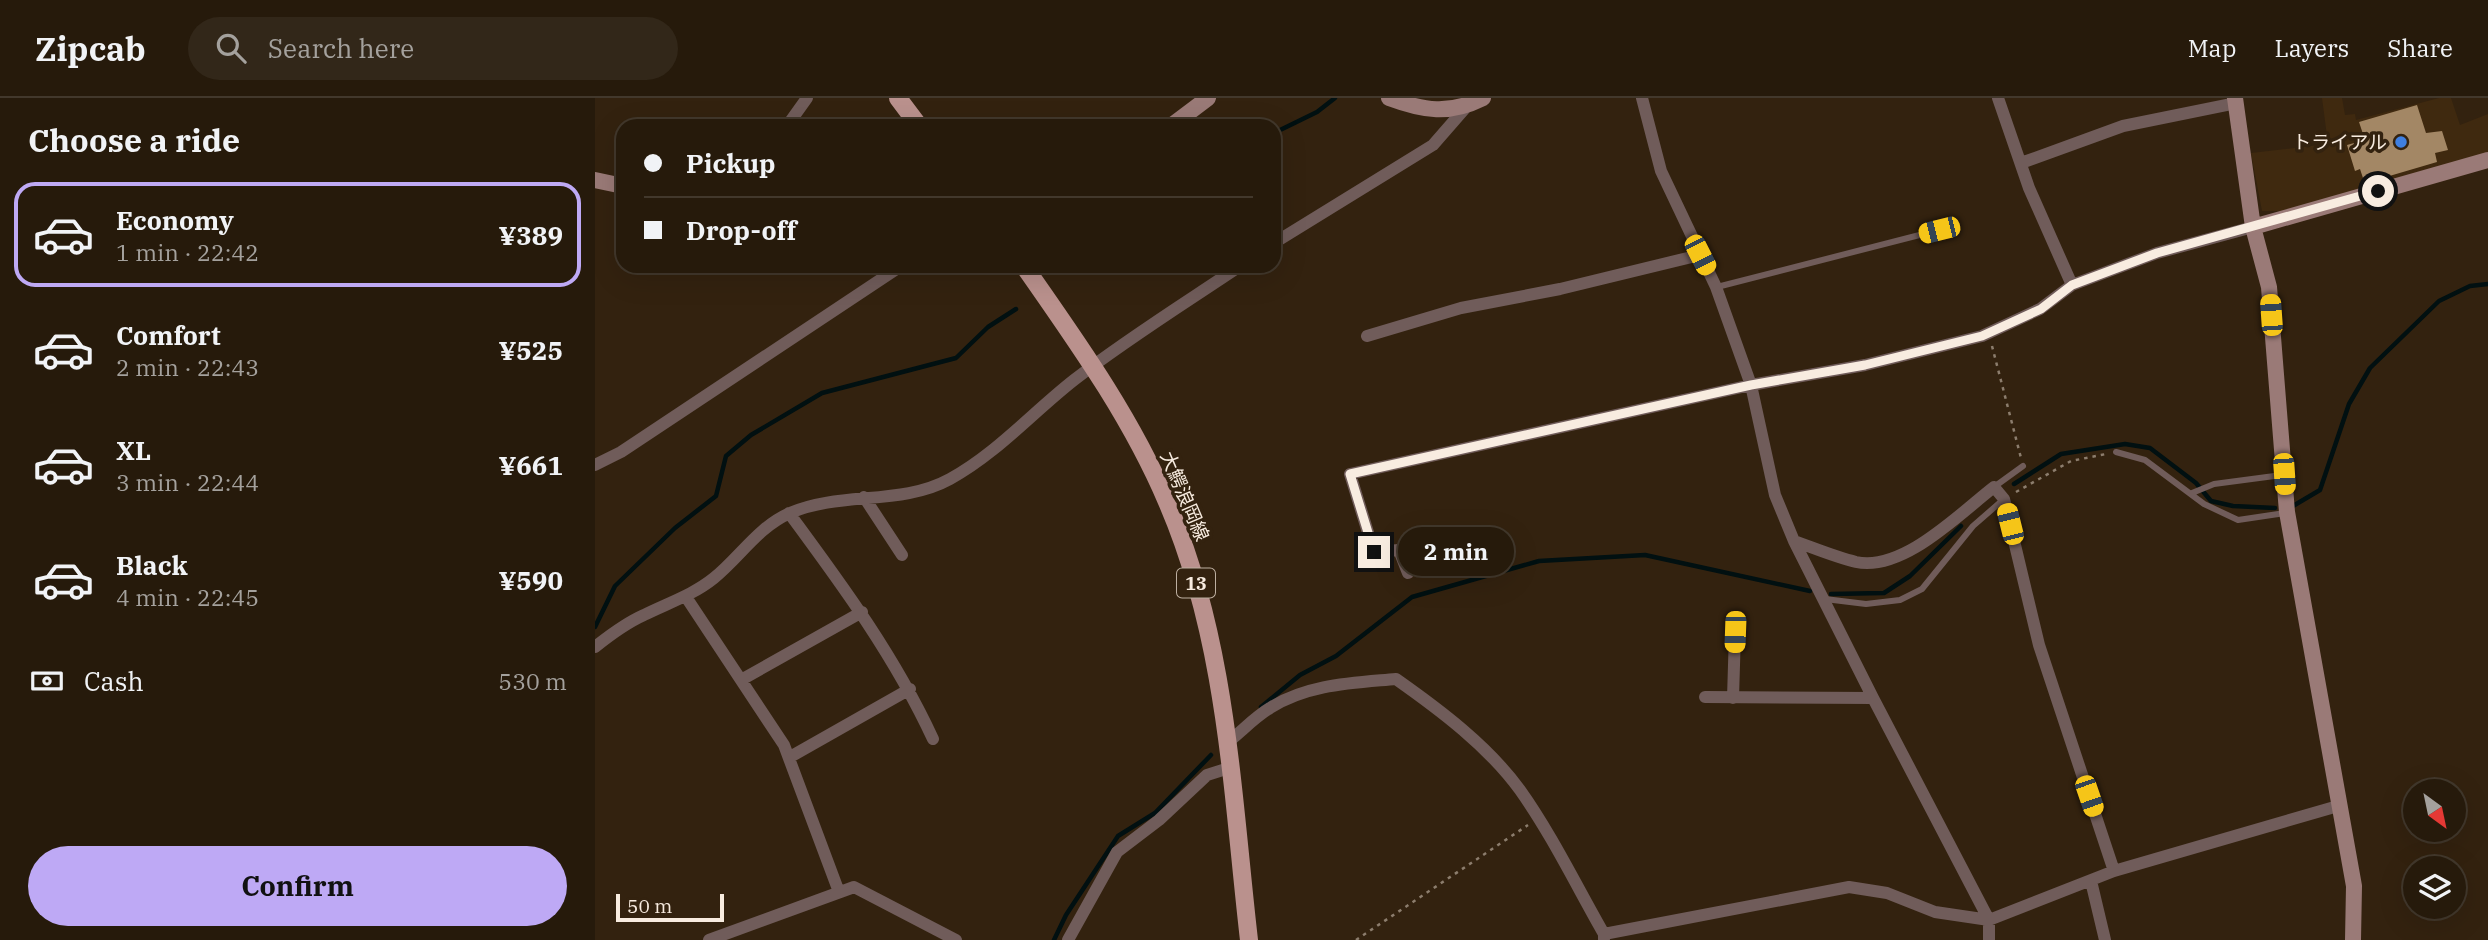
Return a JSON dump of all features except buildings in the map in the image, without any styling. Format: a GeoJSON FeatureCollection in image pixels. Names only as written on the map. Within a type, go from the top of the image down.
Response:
{"type":"FeatureCollection","features":[{"type":"Feature","properties":{"kind":"main road"},"geometry":{"type":"LineString","coordinates":[[898,98],[914,119]]}},
{"type":"Feature","properties":{"kind":"main road","name":"大鰐浪岡線"},"geometry":{"type":"LineString","coordinates":[[1029,273],[1094,365],[1144,451],[1185,547],[1205,612],[1228,742],[1249,940]]}},
{"type":"Feature","properties":{"kind":"street"},"geometry":{"type":"LineString","coordinates":[[792,119],[807,98]]}},
{"type":"Feature","properties":{"kind":"street"},"geometry":{"type":"LineString","coordinates":[[1180,119],[1208,98]]}},
{"type":"Feature","properties":{"kind":"street"},"geometry":{"type":"LineString","coordinates":[[1389,98],[1442,112],[1467,106],[1483,98]]}},
{"type":"Feature","properties":{"kind":"street"},"geometry":{"type":"LineString","coordinates":[[1642,98],[1661,171],[1716,287],[1751,385],[1775,495],[1823,599],[1989,920],[1989,940]]}},
{"type":"Feature","properties":{"kind":"street"},"geometry":{"type":"LineString","coordinates":[[1998,98],[2021,163],[2072,285]]}},
{"type":"Feature","properties":{"kind":"street"},"geometry":{"type":"LineString","coordinates":[[2021,163],[2123,126],[2236,101],[2253,227],[2269,287],[2287,512],[2354,886],[2353,940]]}},
{"type":"Feature","properties":{"kind":"street"},"geometry":{"type":"LineString","coordinates":[[1281,239],[1433,145],[1467,106]]}},
{"type":"Feature","properties":{"kind":"street"},"geometry":{"type":"LineString","coordinates":[[1408,573],[1399,550],[1374,552],[1350,474],[1751,385],[1865,365],[1989,332],[2041,309],[2072,285],[2157,253],[2488,160]]}},
{"type":"Feature","properties":{"kind":"street"},"geometry":{"type":"LineString","coordinates":[[595,180],[616,184]]}},
{"type":"Feature","properties":{"kind":"street"},"geometry":{"type":"LineString","coordinates":[[1367,336],[1461,308],[1560,289],[1700,255]]}},
{"type":"Feature","properties":{"kind":"street"},"geometry":{"type":"LineString","coordinates":[[595,465],[621,452],[890,273]]}},
{"type":"Feature","properties":{"kind":"street"},"geometry":{"type":"LineString","coordinates":[[595,647],[643,615],[686,597],[715,578],[751,540],[789,513],[864,498],[905,494],[949,479],[994,450],[1029,415],[1094,365],[1230,273]]}},
{"type":"Feature","properties":{"kind":"street"},"geometry":{"type":"LineString","coordinates":[[1794,541],[1857,562],[1879,563],[1913,550],[1994,487],[2004,499],[2039,645],[2114,871]]}},
{"type":"Feature","properties":{"kind":"street"},"geometry":{"type":"LineString","coordinates":[[864,498],[902,555]]}},
{"type":"Feature","properties":{"kind":"street"},"geometry":{"type":"LineString","coordinates":[[789,513],[862,612],[910,689],[933,739]]}},
{"type":"Feature","properties":{"kind":"street"},"geometry":{"type":"LineString","coordinates":[[686,597],[790,757],[839,892]]}},
{"type":"Feature","properties":{"kind":"street"},"geometry":{"type":"LineString","coordinates":[[741,680],[862,612]]}},
{"type":"Feature","properties":{"kind":"street"},"geometry":{"type":"LineString","coordinates":[[1733,698],[1735,632]]}},
{"type":"Feature","properties":{"kind":"street"},"geometry":{"type":"LineString","coordinates":[[1228,742],[1269,708],[1296,694],[1332,685],[1396,678],[1434,706],[1496,762],[1520,791],[1604,937],[1850,887],[1887,893],[1935,912],[1989,920],[2114,871],[2338,806]]}},
{"type":"Feature","properties":{"kind":"street"},"geometry":{"type":"LineString","coordinates":[[790,757],[910,689]]}},
{"type":"Feature","properties":{"kind":"street"},"geometry":{"type":"LineString","coordinates":[[1705,697],[1873,698]]}},
{"type":"Feature","properties":{"kind":"street"},"geometry":{"type":"LineString","coordinates":[[1068,940],[1117,852],[1159,820],[1207,775],[1229,768]]}},
{"type":"Feature","properties":{"kind":"street"},"geometry":{"type":"LineString","coordinates":[[2091,881],[2105,940]]}},
{"type":"Feature","properties":{"kind":"street"},"geometry":{"type":"LineString","coordinates":[[709,940],[854,887],[956,940]]}},
{"type":"Feature","properties":{"kind":"lane"},"geometry":{"type":"LineString","coordinates":[[1716,287],[1939,230]]}},
{"type":"Feature","properties":{"kind":"lane"},"geometry":{"type":"LineString","coordinates":[[2116,452],[2145,460],[2204,504],[2238,520],[2287,512]]}},
{"type":"Feature","properties":{"kind":"lane"},"geometry":{"type":"LineString","coordinates":[[1994,487],[2023,466]]}},
{"type":"Feature","properties":{"kind":"lane"},"geometry":{"type":"LineString","coordinates":[[2192,493],[2214,484],[2284,474]]}},
{"type":"Feature","properties":{"kind":"lane"},"geometry":{"type":"LineString","coordinates":[[1823,599],[1866,604],[1900,600],[1922,589],[1973,526],[2004,499]]}},
{"type":"Feature","properties":{"kind":"path"},"geometry":{"type":"LineString","coordinates":[[1989,332],[2023,466]]}},
{"type":"Feature","properties":{"kind":"path"},"geometry":{"type":"LineString","coordinates":[[2004,499],[2071,461],[2116,452]]}},
{"type":"Feature","properties":{"kind":"path"},"geometry":{"type":"LineString","coordinates":[[1356,940],[1537,819]]}},
{"type":"Feature","properties":{"kind":"shaded area"},"geometry":{"type":"Polygon","coordinates":[[[2322,98],[2342,98],[2345,115],[2355,114],[2356,120],[2439,98],[2451,98],[2460,125],[2488,114],[2488,153],[2281,211],[2262,211],[2251,153],[2328,144],[2322,98]]]}},
{"type":"Feature","properties":{"kind":"waterway"},"geometry":{"type":"LineString","coordinates":[[1281,130],[1317,112],[1335,98]]}},
{"type":"Feature","properties":{"kind":"waterway"},"geometry":{"type":"LineString","coordinates":[[2293,506],[2320,490],[2349,404],[2370,368],[2439,301],[2470,286],[2488,284]]}},
{"type":"Feature","properties":{"kind":"waterway"},"geometry":{"type":"LineString","coordinates":[[595,627],[615,586],[675,528],[716,496],[726,456],[751,435],[822,393],[956,358],[988,327],[1016,309]]}},
{"type":"Feature","properties":{"kind":"waterway"},"geometry":{"type":"LineString","coordinates":[[2014,484],[2061,454],[2125,444],[2150,448],[2196,483],[2211,501],[2233,506],[2275,508]]}},
{"type":"Feature","properties":{"kind":"waterway"},"geometry":{"type":"LineString","coordinates":[[1831,594],[1884,593],[1910,576],[1961,526]]}},
{"type":"Feature","properties":{"kind":"waterway"},"geometry":{"type":"LineString","coordinates":[[1261,707],[1300,675],[1336,656],[1412,597],[1539,561],[1645,555],[1810,591]]}},
{"type":"Feature","properties":{"kind":"waterway"},"geometry":{"type":"LineString","coordinates":[[1054,940],[1066,915],[1118,836],[1155,813],[1211,755]]}},
{"type":"Feature","properties":{"kind":"place","name":"トライアル"},"geometry":{"type":"Point","coordinates":[2401,142]}},
{"type":"Feature","properties":{"kind":"route"},"geometry":{"type":"LineString","coordinates":[[1374,552],[1350,474],[1751,385],[1865,365],[1982,336],[2041,309],[2072,285],[2157,253],[2378,191]]}}]}
